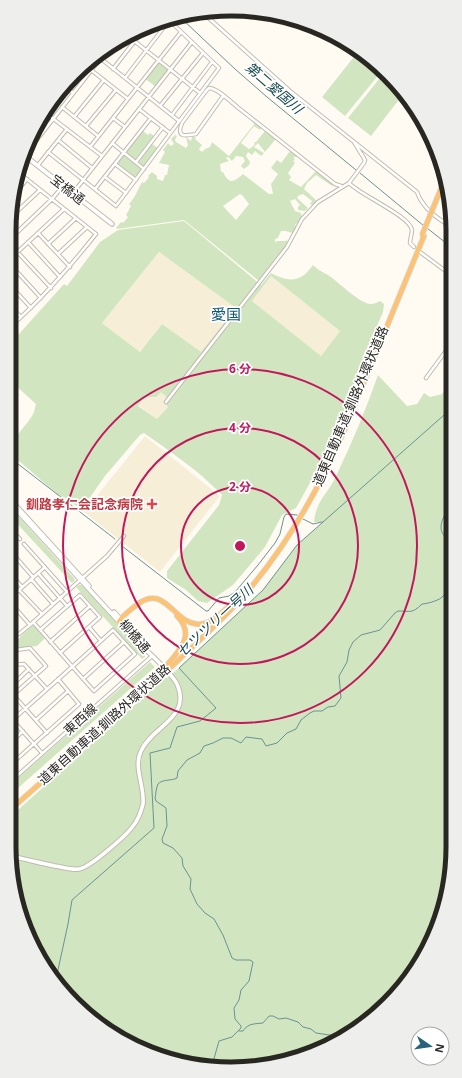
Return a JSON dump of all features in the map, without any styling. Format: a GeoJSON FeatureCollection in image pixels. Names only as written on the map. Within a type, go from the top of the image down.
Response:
{"type":"FeatureCollection","features":[{"type":"Feature","properties":{"kind":"highway","name":"道東自動車道;釧路外環状道路"},"geometry":{"type":"LineString","coordinates":[[167,667],[220,621],[247,592],[280,549],[302,515],[333,456],[442,187]]}},
{"type":"Feature","properties":{"kind":"highway","name":"道東自動車道;釧路外環状道路"},"geometry":{"type":"LineString","coordinates":[[16,803],[162,672],[218,619],[244,590],[282,542],[319,479],[342,430],[442,191]]}},
{"type":"Feature","properties":{"kind":"highway"},"geometry":{"type":"LineString","coordinates":[[120,620],[141,602],[155,598],[169,605],[182,618],[190,623],[195,624],[207,622],[223,611],[244,590]]}},
{"type":"Feature","properties":{"kind":"highway"},"geometry":{"type":"LineString","coordinates":[[120,620],[138,606],[146,602],[160,602],[168,606],[182,623],[185,637],[181,648],[167,667]]}},
{"type":"Feature","properties":{"kind":"highway","name":"道東自動車道;釧路外環状道路"},"geometry":{"type":"LineString","coordinates":[[16,803],[162,672]]}},
{"type":"Feature","properties":{"kind":"street"},"geometry":{"type":"LineString","coordinates":[[208,17],[290,91],[417,192],[424,206],[446,223]]}},
{"type":"Feature","properties":{"kind":"street"},"geometry":{"type":"LineString","coordinates":[[48,152],[116,206],[218,68],[171,24]]}},
{"type":"Feature","properties":{"kind":"street"},"geometry":{"type":"LineString","coordinates":[[125,78],[166,26]]}},
{"type":"Feature","properties":{"kind":"street"},"geometry":{"type":"LineString","coordinates":[[90,147],[181,32]]}},
{"type":"Feature","properties":{"kind":"street"},"geometry":{"type":"LineString","coordinates":[[113,68],[137,38]]}},
{"type":"Feature","properties":{"kind":"street"},"geometry":{"type":"LineString","coordinates":[[134,41],[200,93]]}},
{"type":"Feature","properties":{"kind":"street"},"geometry":{"type":"LineString","coordinates":[[73,193],[192,42]]}},
{"type":"Feature","properties":{"kind":"street"},"geometry":{"type":"LineString","coordinates":[[160,106],[202,53]]}},
{"type":"Feature","properties":{"kind":"street"},"geometry":{"type":"LineString","coordinates":[[101,59],[180,121]]}},
{"type":"Feature","properties":{"kind":"street"},"geometry":{"type":"LineString","coordinates":[[172,115],[212,62]]}},
{"type":"Feature","properties":{"kind":"street"},"geometry":{"type":"LineString","coordinates":[[39,134],[96,63]]}},
{"type":"Feature","properties":{"kind":"street"},"geometry":{"type":"LineString","coordinates":[[91,70],[128,99]]}},
{"type":"Feature","properties":{"kind":"street"},"geometry":{"type":"LineString","coordinates":[[74,117],[104,80]]}},
{"type":"Feature","properties":{"kind":"street"},"geometry":{"type":"LineString","coordinates":[[223,96],[196,134],[186,136],[182,135],[180,132],[182,123],[206,91],[213,88],[335,184],[341,187]]}},
{"type":"Feature","properties":{"kind":"street"},"geometry":{"type":"LineString","coordinates":[[69,89],[73,93]]}},
{"type":"Feature","properties":{"kind":"street"},"geometry":{"type":"LineString","coordinates":[[86,126],[116,90]]}},
{"type":"Feature","properties":{"kind":"street"},"geometry":{"type":"LineString","coordinates":[[62,107],[98,136]]}},
{"type":"Feature","properties":{"kind":"street"},"geometry":{"type":"LineString","coordinates":[[139,108],[170,133]]}},
{"type":"Feature","properties":{"kind":"street"},"geometry":{"type":"LineString","coordinates":[[50,116],[102,156]]}},
{"type":"Feature","properties":{"kind":"street"},"geometry":{"type":"LineString","coordinates":[[113,118],[125,127]]}},
{"type":"Feature","properties":{"kind":"street"},"geometry":{"type":"LineString","coordinates":[[95,189],[151,118]]}},
{"type":"Feature","properties":{"kind":"street"},"geometry":{"type":"LineString","coordinates":[[136,162],[163,127]]}},
{"type":"Feature","properties":{"kind":"street"},"geometry":{"type":"LineString","coordinates":[[38,165],[67,129]]}},
{"type":"Feature","properties":{"kind":"street"},"geometry":{"type":"LineString","coordinates":[[58,140],[92,168]]}},
{"type":"Feature","properties":{"kind":"street"},"geometry":{"type":"LineString","coordinates":[[166,402],[287,246],[302,219],[318,202],[349,183],[364,163],[364,160],[354,142]]}},
{"type":"Feature","properties":{"kind":"street"},"geometry":{"type":"LineString","coordinates":[[112,143],[144,169]]}},
{"type":"Feature","properties":{"kind":"street","name":"宝橋通"},"geometry":{"type":"LineString","coordinates":[[28,158],[112,224]]}},
{"type":"Feature","properties":{"kind":"street"},"geometry":{"type":"LineString","coordinates":[[115,164],[136,180]]}},
{"type":"Feature","properties":{"kind":"street"},"geometry":{"type":"LineString","coordinates":[[16,321],[51,288],[96,234],[23,176]]}},
{"type":"Feature","properties":{"kind":"street"},"geometry":{"type":"LineString","coordinates":[[105,177],[126,193]]}},
{"type":"Feature","properties":{"kind":"street"},"geometry":{"type":"LineString","coordinates":[[20,187],[27,179]]}},
{"type":"Feature","properties":{"kind":"street"},"geometry":{"type":"LineString","coordinates":[[349,183],[399,216],[410,226],[412,229],[410,243],[414,246]]}},
{"type":"Feature","properties":{"kind":"street"},"geometry":{"type":"LineString","coordinates":[[16,233],[52,199],[63,186]]}},
{"type":"Feature","properties":{"kind":"street"},"geometry":{"type":"LineString","coordinates":[[17,212],[40,190]]}},
{"type":"Feature","properties":{"kind":"street"},"geometry":{"type":"LineString","coordinates":[[51,288],[18,252],[64,209]]}},
{"type":"Feature","properties":{"kind":"street"},"geometry":{"type":"LineString","coordinates":[[48,244],[76,218]]}},
{"type":"Feature","properties":{"kind":"street"},"geometry":{"type":"LineString","coordinates":[[58,254],[87,227]]}},
{"type":"Feature","properties":{"kind":"street"},"geometry":{"type":"LineString","coordinates":[[38,233],[70,267]]}},
{"type":"Feature","properties":{"kind":"street"},"geometry":{"type":"LineString","coordinates":[[28,242],[60,277]]}},
{"type":"Feature","properties":{"kind":"street"},"geometry":{"type":"LineString","coordinates":[[420,252],[446,271]]}},
{"type":"Feature","properties":{"kind":"street"},"geometry":{"type":"LineString","coordinates":[[17,272],[41,298]]}},
{"type":"Feature","properties":{"kind":"street"},"geometry":{"type":"LineString","coordinates":[[16,292],[31,308]]}},
{"type":"Feature","properties":{"kind":"street"},"geometry":{"type":"LineString","coordinates":[[16,312],[21,317]]}},
{"type":"Feature","properties":{"kind":"street"},"geometry":{"type":"LineString","coordinates":[[426,378],[446,352]]}},
{"type":"Feature","properties":{"kind":"street","name":"柳橋通"},"geometry":{"type":"LineString","coordinates":[[16,506],[81,579]]}},
{"type":"Feature","properties":{"kind":"street","name":"柳橋通"},"geometry":{"type":"LineString","coordinates":[[16,509],[120,620],[175,681],[180,691],[179,708],[174,716],[146,742],[140,753],[138,761],[143,804],[139,816],[132,828],[94,862],[83,868],[69,869],[16,857]]}},
{"type":"Feature","properties":{"kind":"street"},"geometry":{"type":"LineString","coordinates":[[16,535],[20,539]]}},
{"type":"Feature","properties":{"kind":"street"},"geometry":{"type":"LineString","coordinates":[[16,634],[19,634],[31,624],[107,556],[124,536]]}},
{"type":"Feature","properties":{"kind":"street"},"geometry":{"type":"LineString","coordinates":[[24,544],[67,592]]}},
{"type":"Feature","properties":{"kind":"street"},"geometry":{"type":"LineString","coordinates":[[16,558],[53,604]]}},
{"type":"Feature","properties":{"kind":"street"},"geometry":{"type":"LineString","coordinates":[[16,592],[45,567]]}},
{"type":"Feature","properties":{"kind":"street"},"geometry":{"type":"LineString","coordinates":[[38,573],[67,606]]}},
{"type":"Feature","properties":{"kind":"street"},"geometry":{"type":"LineString","coordinates":[[16,581],[42,614]]}},
{"type":"Feature","properties":{"kind":"street"},"geometry":{"type":"LineString","coordinates":[[40,630],[80,594],[100,617],[60,653]]}},
{"type":"Feature","properties":{"kind":"street"},"geometry":{"type":"LineString","coordinates":[[16,606],[31,624],[40,630],[50,642],[72,666],[83,679],[94,690],[135,654],[113,630],[72,666],[16,716]]}},
{"type":"Feature","properties":{"kind":"street"},"geometry":{"type":"LineString","coordinates":[[50,642],[90,606]]}},
{"type":"Feature","properties":{"kind":"street"},"geometry":{"type":"LineString","coordinates":[[89,627],[101,641]]}},
{"type":"Feature","properties":{"kind":"street"},"geometry":{"type":"LineString","coordinates":[[83,679],[124,642]]}},
{"type":"Feature","properties":{"kind":"street"},"geometry":{"type":"LineString","coordinates":[[16,650],[30,648],[46,666],[16,692]]}},
{"type":"Feature","properties":{"kind":"street","name":"東西線"},"geometry":{"type":"LineString","coordinates":[[16,777],[152,656]]}},
{"type":"Feature","properties":{"kind":"street"},"geometry":{"type":"LineString","coordinates":[[16,666],[24,664],[47,689]]}},
{"type":"Feature","properties":{"kind":"street"},"geometry":{"type":"LineString","coordinates":[[16,682],[29,669]]}},
{"type":"Feature","properties":{"kind":"street"},"geometry":{"type":"LineString","coordinates":[[16,760],[79,704],[58,679]]}},
{"type":"Feature","properties":{"kind":"street"},"geometry":{"type":"LineString","coordinates":[[36,720],[68,691]]}},
{"type":"Feature","properties":{"kind":"street"},"geometry":{"type":"LineString","coordinates":[[16,698],[47,732]]}},
{"type":"Feature","properties":{"kind":"street"},"geometry":{"type":"LineString","coordinates":[[16,724],[42,753]]}},
{"type":"Feature","properties":{"kind":"street"},"geometry":{"type":"LineString","coordinates":[[16,738],[23,731]]}},
{"type":"Feature","properties":{"kind":"shaded area"},"geometry":{"type":"Polygon","coordinates":[[[159,252],[236,308],[201,353],[162,324],[140,352],[102,323],[159,252]]]}},
{"type":"Feature","properties":{"kind":"shaded area"},"geometry":{"type":"Polygon","coordinates":[[[271,276],[340,331],[321,356],[252,301],[271,276]]]}},
{"type":"Feature","properties":{"kind":"shaded area"},"geometry":{"type":"Polygon","coordinates":[[[161,391],[169,399],[168,407],[157,419],[138,405],[147,395],[161,391]]]}},
{"type":"Feature","properties":{"kind":"shaded area","name":"釧路孝仁会記念病院"},"geometry":{"type":"Polygon","coordinates":[[[145,436],[220,496],[160,572],[84,512],[145,436]]]}},
{"type":"Feature","properties":{"kind":"green space"},"geometry":{"type":"Polygon","coordinates":[[[355,55],[379,75],[345,116],[322,97],[355,55]]]}},
{"type":"Feature","properties":{"kind":"green space"},"geometry":{"type":"Polygon","coordinates":[[[158,62],[160,62],[168,70],[155,86],[145,79],[158,62]]]}},
{"type":"Feature","properties":{"kind":"green space"},"geometry":{"type":"Polygon","coordinates":[[[381,77],[400,98],[371,136],[348,118],[381,77]]]}},
{"type":"Feature","properties":{"kind":"green space"},"geometry":{"type":"Polygon","coordinates":[[[255,123],[261,128],[260,130],[254,126],[241,143],[249,149],[251,148],[255,144],[254,142],[256,142],[265,131],[275,140],[265,152],[258,143],[254,147],[264,153],[261,156],[255,151],[252,155],[248,152],[246,156],[250,162],[244,169],[241,166],[245,161],[243,157],[236,156],[232,161],[228,157],[226,158],[229,161],[220,164],[221,172],[223,172],[227,179],[232,181],[243,174],[269,194],[273,194],[271,184],[278,174],[271,168],[277,160],[281,163],[290,151],[297,157],[293,157],[295,160],[293,161],[295,163],[288,173],[291,177],[289,180],[301,187],[316,171],[334,185],[332,186],[316,175],[307,183],[304,189],[317,201],[312,205],[310,204],[312,201],[303,194],[298,196],[297,198],[308,208],[305,211],[298,210],[300,205],[295,199],[290,201],[295,211],[301,213],[302,218],[295,225],[297,227],[292,233],[281,231],[278,238],[275,239],[275,242],[286,241],[286,239],[288,242],[287,246],[259,281],[184,220],[116,228],[128,217],[126,215],[131,206],[129,204],[142,182],[144,183],[152,172],[157,176],[157,179],[163,181],[165,175],[167,175],[169,165],[159,163],[165,152],[163,150],[168,143],[171,146],[174,144],[171,139],[175,135],[177,136],[175,140],[176,142],[186,148],[188,145],[186,137],[191,141],[192,137],[194,136],[196,138],[195,139],[202,145],[199,149],[202,152],[210,147],[212,142],[229,156],[255,123]],[[240,194],[223,206],[236,220],[249,204],[240,194]]]}},
{"type":"Feature","properties":{"kind":"green space"},"geometry":{"type":"Polygon","coordinates":[[[143,131],[148,135],[150,133],[154,136],[135,160],[126,152],[143,131]]]}},
{"type":"Feature","properties":{"kind":"green space"},"geometry":{"type":"Polygon","coordinates":[[[152,144],[158,148],[145,166],[143,166],[138,161],[152,144]]]}},
{"type":"Feature","properties":{"kind":"green space"},"geometry":{"type":"Polygon","coordinates":[[[123,155],[142,169],[137,176],[134,176],[118,164],[123,155]]]}},
{"type":"Feature","properties":{"kind":"green space"},"geometry":{"type":"Polygon","coordinates":[[[184,221],[261,285],[271,273],[284,278],[295,279],[304,275],[313,265],[362,301],[371,304],[380,301],[384,304],[383,312],[362,361],[331,445],[296,508],[282,515],[265,547],[233,585],[207,603],[198,601],[186,590],[167,578],[167,571],[219,505],[222,495],[184,462],[144,433],[140,435],[105,476],[91,496],[80,507],[63,498],[16,459],[16,439],[32,416],[36,404],[16,386],[16,337],[64,284],[67,286],[100,242],[118,230],[184,221]],[[159,252],[102,323],[140,352],[162,324],[201,352],[236,308],[159,252]],[[271,276],[252,301],[321,356],[340,331],[271,276]],[[161,392],[156,397],[149,397],[146,395],[138,406],[157,419],[168,407],[166,404],[169,399],[161,392]]]}},
{"type":"Feature","properties":{"kind":"green space"},"geometry":{"type":"Polygon","coordinates":[[[378,375],[407,406],[417,404],[424,393],[430,397],[442,394],[446,388],[446,861],[439,903],[424,942],[410,966],[393,989],[362,1018],[326,1040],[287,1055],[245,1062],[217,1062],[175,1055],[136,1040],[100,1018],[69,989],[52,966],[32,929],[23,903],[16,861],[16,812],[166,677],[167,678],[179,668],[263,590],[297,545],[323,522],[314,522],[317,508],[333,482],[364,413],[378,375]]]}},
{"type":"Feature","properties":{"kind":"green space"},"geometry":{"type":"Polygon","coordinates":[[[16,514],[74,578],[75,580],[72,583],[16,523],[16,514]]]}},
{"type":"Feature","properties":{"kind":"green space"},"geometry":{"type":"Polygon","coordinates":[[[83,585],[145,653],[145,657],[142,659],[76,587],[83,585]]]}},
{"type":"Feature","properties":{"kind":"green space"},"geometry":{"type":"Polygon","coordinates":[[[32,626],[34,626],[45,638],[37,646],[18,648],[16,639],[19,639],[32,626]]]}},
{"type":"Feature","properties":{"kind":"green space"},"geometry":{"type":"Polygon","coordinates":[[[150,662],[155,667],[16,790],[16,780],[150,662]]]}},
{"type":"Feature","properties":{"kind":"waterway","name":"第二愛国川"},"geometry":{"type":"LineString","coordinates":[[184,21],[267,97],[356,170]]}},
{"type":"Feature","properties":{"kind":"waterway","name":"第二愛国川"},"geometry":{"type":"LineString","coordinates":[[360,173],[424,226]]}},
{"type":"Feature","properties":{"kind":"waterway","name":"第二愛国川"},"geometry":{"type":"LineString","coordinates":[[427,228],[446,243]]}},
{"type":"Feature","properties":{"kind":"waterway","name":"セツツリ一号川"},"geometry":{"type":"LineString","coordinates":[[57,974],[72,900],[154,828],[150,753],[170,748],[177,727],[200,721],[216,708],[179,668],[263,590],[297,545],[446,413]]}},
{"type":"Feature","properties":{"kind":"waterway"},"geometry":{"type":"LineString","coordinates":[[16,462],[115,539]]}},
{"type":"Feature","properties":{"kind":"waterway"},"geometry":{"type":"LineString","coordinates":[[446,513],[441,527],[441,530],[446,538]]}},
{"type":"Feature","properties":{"kind":"waterway"},"geometry":{"type":"LineString","coordinates":[[122,546],[206,611],[208,611],[219,598],[229,596],[235,592],[258,565],[280,534],[286,514],[297,515]]}},
{"type":"Feature","properties":{"kind":"waterway"},"geometry":{"type":"LineString","coordinates":[[303,519],[313,524],[322,522]]}},
{"type":"Feature","properties":{"kind":"waterway"},"geometry":{"type":"LineString","coordinates":[[213,1061],[219,1041],[232,1037],[241,1028],[235,1019],[234,1008],[239,1000],[241,990],[249,981],[253,962],[250,960],[236,960],[232,958],[223,935],[214,919],[205,913],[197,904],[190,889],[191,879],[183,866],[182,858],[173,848],[163,843],[162,839],[167,826],[166,808],[156,801],[156,789],[158,784],[162,781],[177,778],[178,771],[187,760],[200,753],[204,746],[223,738],[231,738],[241,743],[246,737],[262,739],[266,746],[277,743],[287,733],[296,729],[301,720],[310,713],[314,711],[322,711],[328,707],[335,706],[341,698],[339,676],[347,662],[349,650],[353,642],[361,635],[380,630],[398,611],[413,611],[422,604],[439,599],[446,592]]}},
{"type":"Feature","properties":{"kind":"waterway"},"geometry":{"type":"LineString","coordinates":[[383,999],[385,995],[390,992]]}},
{"type":"Feature","properties":{"kind":"waterway"},"geometry":{"type":"LineString","coordinates":[[239,1031],[243,1031],[252,1024],[263,1023],[269,1016],[273,1016],[279,1019],[286,1018],[298,1022],[303,1027],[311,1029],[316,1033],[334,1036]]}},
{"type":"Feature","properties":{"kind":"place","name":"釧路孝仁会記念病院"},"geometry":{"type":"Point","coordinates":[152,504]}},
{"type":"Feature","properties":{"kind":"district","name":"愛国"},"geometry":{"type":"Point","coordinates":[226,315]}}]}
